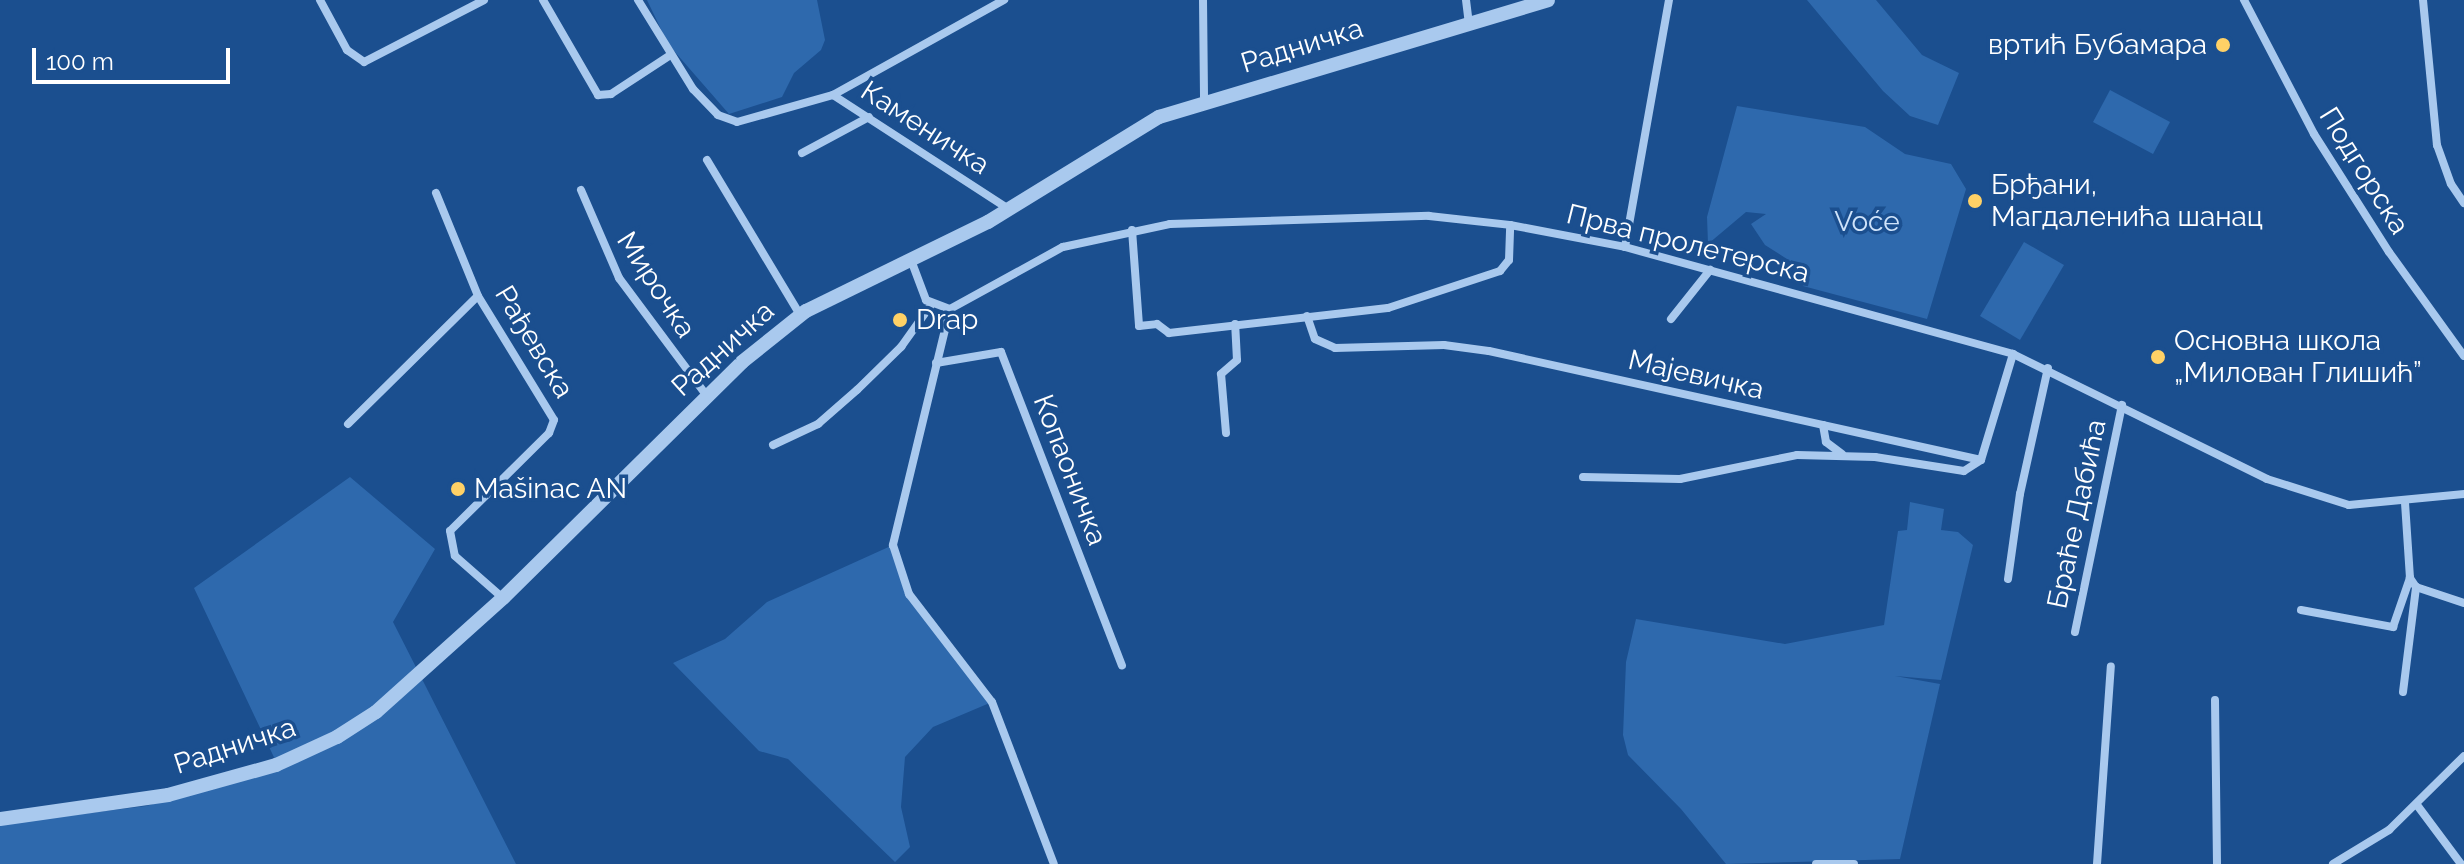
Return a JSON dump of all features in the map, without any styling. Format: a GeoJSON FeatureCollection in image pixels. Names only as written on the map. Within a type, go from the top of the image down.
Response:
{"type":"FeatureCollection","features":[{"type":"Feature","properties":{"kind":"street"},"geometry":{"type":"LineString","coordinates":[[320,0],[347,50],[364,62],[466,5],[484,0]]}},
{"type":"Feature","properties":{"kind":"street"},"geometry":{"type":"LineString","coordinates":[[543,0],[598,95],[611,94],[669,56]]}},
{"type":"Feature","properties":{"kind":"street","name":"Каменичка"},"geometry":{"type":"LineString","coordinates":[[638,0],[669,56],[709,106],[727,120],[737,122],[833,95],[1010,210]]}},
{"type":"Feature","properties":{"kind":"street"},"geometry":{"type":"LineString","coordinates":[[833,95],[1004,0]]}},
{"type":"Feature","properties":{"kind":"street"},"geometry":{"type":"LineString","coordinates":[[1203,0],[1204,102]]}},
{"type":"Feature","properties":{"kind":"street"},"geometry":{"type":"LineString","coordinates":[[1466,0],[1469,24]]}},
{"type":"Feature","properties":{"kind":"street","name":"Радничка"},"geometry":{"type":"LineString","coordinates":[[0,819],[168,795],[300,754],[376,712],[503,598],[707,396],[800,315],[1010,210],[1137,128],[1204,102],[1548,0]]}},
{"type":"Feature","properties":{"kind":"street"},"geometry":{"type":"LineString","coordinates":[[1625,247],[1669,0]]}},
{"type":"Feature","properties":{"kind":"street","name":"Подгорска"},"geometry":{"type":"LineString","coordinates":[[2244,0],[2314,134],[2389,252],[2464,356]]}},
{"type":"Feature","properties":{"kind":"street"},"geometry":{"type":"LineString","coordinates":[[2423,0],[2437,145],[2451,184],[2464,203]]}},
{"type":"Feature","properties":{"kind":"street"},"geometry":{"type":"LineString","coordinates":[[802,153],[869,117]]}},
{"type":"Feature","properties":{"kind":"street"},"geometry":{"type":"LineString","coordinates":[[707,160],[800,315]]}},
{"type":"Feature","properties":{"kind":"street","name":"Мирочка"},"geometry":{"type":"LineString","coordinates":[[581,190],[619,278],[707,396]]}},
{"type":"Feature","properties":{"kind":"street","name":"Рађевска"},"geometry":{"type":"LineString","coordinates":[[436,193],[478,296],[554,420],[549,433],[450,531],[455,556],[503,598]]}},
{"type":"Feature","properties":{"kind":"street","name":"Прва пролетерска"},"geometry":{"type":"LineString","coordinates":[[950,309],[1063,247],[1132,230],[1205,221],[1429,216],[1510,225],[1625,247],[2013,354],[2048,368],[2267,479],[2349,505],[2464,494]]}},
{"type":"Feature","properties":{"kind":"street"},"geometry":{"type":"LineString","coordinates":[[1132,230],[1139,326],[1157,324],[1169,333],[1388,308],[1500,271],[1509,260],[1510,225]]}},
{"type":"Feature","properties":{"kind":"street"},"geometry":{"type":"LineString","coordinates":[[911,260],[931,305]]}},
{"type":"Feature","properties":{"kind":"street"},"geometry":{"type":"LineString","coordinates":[[1671,319],[1710,270]]}},
{"type":"Feature","properties":{"kind":"street"},"geometry":{"type":"LineString","coordinates":[[348,424],[478,296]]}},
{"type":"Feature","properties":{"kind":"street"},"geometry":{"type":"LineString","coordinates":[[931,305],[950,309],[893,545],[909,594],[992,702],[1054,864]]}},
{"type":"Feature","properties":{"kind":"street"},"geometry":{"type":"LineString","coordinates":[[773,445],[818,424],[857,390],[901,347],[931,305]]}},
{"type":"Feature","properties":{"kind":"street","name":"Мајевичка"},"geometry":{"type":"LineString","coordinates":[[1307,316],[1315,339],[1335,348],[1444,345],[1489,351],[1981,460]]}},
{"type":"Feature","properties":{"kind":"street"},"geometry":{"type":"LineString","coordinates":[[1226,433],[1221,374],[1237,360],[1235,324]]}},
{"type":"Feature","properties":{"kind":"street","name":"Копаоничка"},"geometry":{"type":"LineString","coordinates":[[936,363],[1001,352],[1122,665]]}},
{"type":"Feature","properties":{"kind":"street"},"geometry":{"type":"LineString","coordinates":[[1583,477],[1680,479],[1766,459],[1843,455],[1964,471],[1981,460],[2013,354]]}},
{"type":"Feature","properties":{"kind":"street"},"geometry":{"type":"LineString","coordinates":[[2008,579],[2020,494],[2048,368]]}},
{"type":"Feature","properties":{"kind":"street","name":"Браће Дабића"},"geometry":{"type":"LineString","coordinates":[[2075,632],[2122,405]]}},
{"type":"Feature","properties":{"kind":"street"},"geometry":{"type":"LineString","coordinates":[[1823,425],[1826,442],[1843,455]]}},
{"type":"Feature","properties":{"kind":"street"},"geometry":{"type":"LineString","coordinates":[[2301,610],[2393,627],[2410,578],[2405,502]]}},
{"type":"Feature","properties":{"kind":"street"},"geometry":{"type":"LineString","coordinates":[[2410,578],[2416,587],[2464,603]]}},
{"type":"Feature","properties":{"kind":"street"},"geometry":{"type":"LineString","coordinates":[[2403,692],[2416,587]]}},
{"type":"Feature","properties":{"kind":"street"},"geometry":{"type":"LineString","coordinates":[[2097,864],[2111,666]]}},
{"type":"Feature","properties":{"kind":"street"},"geometry":{"type":"LineString","coordinates":[[2215,700],[2217,864]]}},
{"type":"Feature","properties":{"kind":"street"},"geometry":{"type":"LineString","coordinates":[[2333,864],[2358,851],[2417,805],[2464,756]]}},
{"type":"Feature","properties":{"kind":"street"},"geometry":{"type":"LineString","coordinates":[[2417,805],[2461,864]]}},
{"type":"Feature","properties":{"kind":"street"},"geometry":{"type":"LineString","coordinates":[[2358,851],[2358,864]]}},
{"type":"Feature","properties":{"kind":"street"},"geometry":{"type":"LineString","coordinates":[[1816,864],[1854,864]]}},
{"type":"Feature","properties":{"kind":"green space"},"geometry":{"type":"Polygon","coordinates":[[[647,0],[817,0],[825,40],[821,50],[794,73],[782,97],[729,114],[668,44],[647,0]]]}},
{"type":"Feature","properties":{"kind":"green space"},"geometry":{"type":"Polygon","coordinates":[[[1807,0],[1876,0],[1922,55],[1959,73],[1938,125],[1910,116],[1883,91],[1807,0]]]}},
{"type":"Feature","properties":{"kind":"green space"},"geometry":{"type":"Polygon","coordinates":[[[2110,90],[2170,122],[2153,154],[2093,122],[2110,90]]]}},
{"type":"Feature","properties":{"kind":"green space","name":"Voće"},"geometry":{"type":"Polygon","coordinates":[[[1737,106],[1865,127],[1905,154],[1951,164],[1966,189],[1927,319],[1803,286],[1798,266],[1765,245],[1751,224],[1766,214],[1746,212],[1708,244],[1707,217],[1737,106]]]}},
{"type":"Feature","properties":{"kind":"green space"},"geometry":{"type":"Polygon","coordinates":[[[2024,242],[2064,265],[2020,340],[1980,316],[2024,242]]]}},
{"type":"Feature","properties":{"kind":"green space"},"geometry":{"type":"Polygon","coordinates":[[[350,477],[435,549],[393,622],[516,864],[0,864],[0,824],[146,806],[280,770],[194,588],[350,477]]]}},
{"type":"Feature","properties":{"kind":"green space"},"geometry":{"type":"Polygon","coordinates":[[[1910,502],[1944,509],[1941,530],[1958,532],[1973,545],[1941,680],[1895,676],[1940,684],[1900,859],[1726,864],[1681,809],[1628,755],[1623,735],[1626,662],[1636,619],[1785,644],[1884,625],[1898,531],[1907,530],[1910,502]]]}},
{"type":"Feature","properties":{"kind":"green space"},"geometry":{"type":"Polygon","coordinates":[[[893,545],[902,582],[992,702],[933,727],[905,757],[901,807],[910,847],[895,862],[788,759],[759,751],[673,663],[725,639],[767,602],[893,545]]]}},
{"type":"Feature","properties":{"kind":"place","name":"вртић Бубамара"},"geometry":{"type":"Point","coordinates":[2223,45]}},
{"type":"Feature","properties":{"kind":"place","name":"Брђани, Магдаленића шанац"},"geometry":{"type":"Point","coordinates":[1975,201]}},
{"type":"Feature","properties":{"kind":"place","name":"Drap"},"geometry":{"type":"Point","coordinates":[900,320]}},
{"type":"Feature","properties":{"kind":"place","name":"Основна школа „Милован Глишић”"},"geometry":{"type":"Point","coordinates":[2158,357]}},
{"type":"Feature","properties":{"kind":"place","name":"Mašinac AN"},"geometry":{"type":"Point","coordinates":[458,489]}}]}
